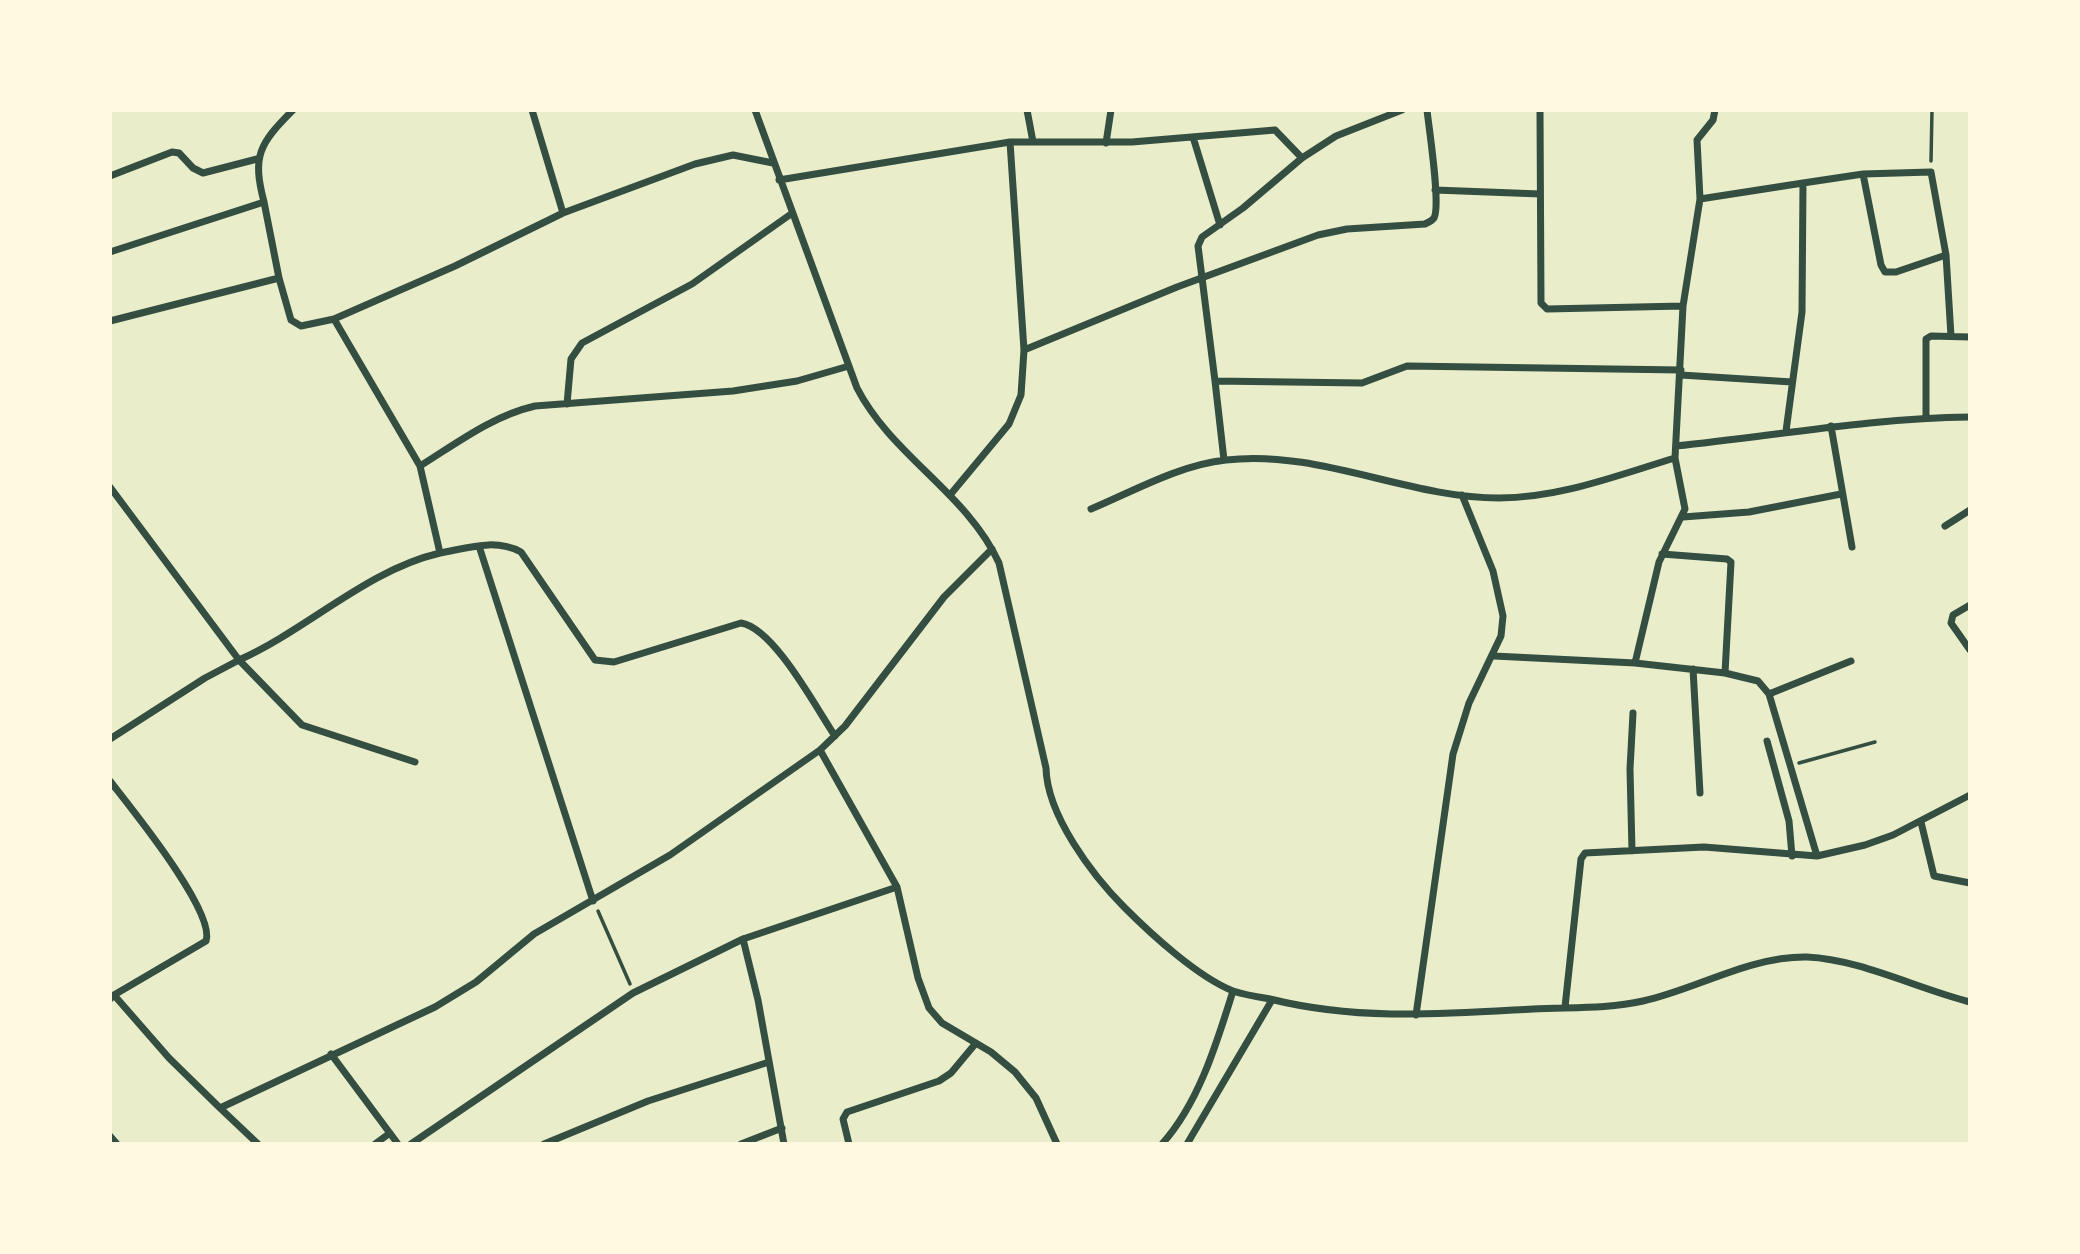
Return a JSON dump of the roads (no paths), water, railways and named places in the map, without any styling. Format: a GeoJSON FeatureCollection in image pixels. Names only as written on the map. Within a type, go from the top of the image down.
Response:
{"type":"FeatureCollection","features":[{"type":"Feature","properties":{"kind":"street"},"geometry":{"type":"LineString","coordinates":[[293,110],[269,137],[257,159],[257,175],[287,311],[295,324],[312,325],[334,319],[563,213],[714,159],[750,156],[773,163]]}},
{"type":"Feature","properties":{"kind":"street"},"geometry":{"type":"LineString","coordinates":[[532,110],[563,213]]}},
{"type":"Feature","properties":{"kind":"street"},"geometry":{"type":"LineString","coordinates":[[755,110],[791,214],[867,407],[897,446],[950,495],[992,549],[1004,579],[1046,768],[1046,787],[1070,836],[1112,895],[1137,920],[1201,972],[1233,991],[1272,1000],[1355,1015],[1416,1015],[1614,1006],[1646,1000],[1757,965],[1806,957],[1831,960],[1970,1002]]}},
{"type":"Feature","properties":{"kind":"street"},"geometry":{"type":"LineString","coordinates":[[1027,110],[1033,142]]}},
{"type":"Feature","properties":{"kind":"street"},"geometry":{"type":"LineString","coordinates":[[1106,143],[1111,110]]}},
{"type":"Feature","properties":{"kind":"street"},"geometry":{"type":"LineString","coordinates":[[1224,460],[1200,278],[1200,241],[1301,158],[1336,136],[1402,110]]}},
{"type":"Feature","properties":{"kind":"street"},"geometry":{"type":"LineString","coordinates":[[1024,351],[1200,278],[1318,234],[1347,229],[1425,224],[1436,216],[1436,190],[1427,110]]}},
{"type":"Feature","properties":{"kind":"street"},"geometry":{"type":"LineString","coordinates":[[1540,110],[1540,299],[1544,307],[1683,306]]}},
{"type":"Feature","properties":{"kind":"street"},"geometry":{"type":"LineString","coordinates":[[1635,663],[1662,554],[1683,517],[1683,492],[1675,458],[1683,306],[1700,199],[1698,140],[1713,120],[1714,110]]}},
{"type":"Feature","properties":{"kind":"street"},"geometry":{"type":"LineString","coordinates":[[779,180],[1010,142],[1106,143],[1271,128],[1279,132],[1301,158]]}},
{"type":"Feature","properties":{"kind":"street"},"geometry":{"type":"LineString","coordinates":[[1193,137],[1220,225]]}},
{"type":"Feature","properties":{"kind":"street"},"geometry":{"type":"LineString","coordinates":[[950,495],[1015,412],[1021,396],[1024,351],[1010,142]]}},
{"type":"Feature","properties":{"kind":"street"},"geometry":{"type":"LineString","coordinates":[[110,176],[172,152],[179,153],[193,168],[203,173],[257,159]]}},
{"type":"Feature","properties":{"kind":"street"},"geometry":{"type":"LineString","coordinates":[[1700,199],[1863,174],[1931,172],[1947,255],[1951,336]]}},
{"type":"Feature","properties":{"kind":"street"},"geometry":{"type":"LineString","coordinates":[[1863,174],[1881,265],[1885,272],[1896,272],[1947,255]]}},
{"type":"Feature","properties":{"kind":"street"},"geometry":{"type":"LineString","coordinates":[[1786,431],[1804,284],[1803,183]]}},
{"type":"Feature","properties":{"kind":"street"},"geometry":{"type":"LineString","coordinates":[[1436,190],[1540,194]]}},
{"type":"Feature","properties":{"kind":"street"},"geometry":{"type":"LineString","coordinates":[[110,251],[264,202]]}},
{"type":"Feature","properties":{"kind":"street"},"geometry":{"type":"LineString","coordinates":[[567,404],[571,359],[582,343],[692,284],[791,214]]}},
{"type":"Feature","properties":{"kind":"street"},"geometry":{"type":"LineString","coordinates":[[110,321],[279,278]]}},
{"type":"Feature","properties":{"kind":"street"},"geometry":{"type":"LineString","coordinates":[[334,319],[420,467],[440,553]]}},
{"type":"Feature","properties":{"kind":"street"},"geometry":{"type":"LineString","coordinates":[[1926,417],[1925,341],[1931,336],[1970,337]]}},
{"type":"Feature","properties":{"kind":"street"},"geometry":{"type":"LineString","coordinates":[[420,467],[495,419],[535,406],[733,391],[797,381],[849,366]]}},
{"type":"Feature","properties":{"kind":"street"},"geometry":{"type":"LineString","coordinates":[[1215,381],[1362,383],[1407,366],[1681,372],[1792,382]]}},
{"type":"Feature","properties":{"kind":"street"},"geometry":{"type":"LineString","coordinates":[[1676,446],[1831,426],[1926,417],[1970,417]]}},
{"type":"Feature","properties":{"kind":"street"},"geometry":{"type":"LineString","coordinates":[[1831,426],[1852,547]]}},
{"type":"Feature","properties":{"kind":"street"},"geometry":{"type":"LineString","coordinates":[[1091,509],[1188,468],[1224,460],[1259,459],[1359,473],[1462,495],[1534,497],[1569,490],[1675,458]]}},
{"type":"Feature","properties":{"kind":"street"},"geometry":{"type":"LineString","coordinates":[[110,487],[239,660],[302,725],[415,762]]}},
{"type":"Feature","properties":{"kind":"street"},"geometry":{"type":"LineString","coordinates":[[1683,517],[1749,512],[1841,494]]}},
{"type":"Feature","properties":{"kind":"street"},"geometry":{"type":"LineString","coordinates":[[1416,1015],[1453,754],[1469,703],[1494,656],[1501,636],[1503,616],[1501,596],[1462,495]]}},
{"type":"Feature","properties":{"kind":"street"},"geometry":{"type":"LineString","coordinates":[[1945,526],[1970,510]]}},
{"type":"Feature","properties":{"kind":"street"},"geometry":{"type":"LineString","coordinates":[[110,739],[205,678],[290,635],[389,573],[424,557],[504,544],[521,552],[589,653],[601,663],[614,663],[741,623],[750,624],[762,633],[786,664],[835,736]]}},
{"type":"Feature","properties":{"kind":"street"},"geometry":{"type":"LineString","coordinates":[[479,546],[593,901]]}},
{"type":"Feature","properties":{"kind":"street"},"geometry":{"type":"LineString","coordinates":[[220,1108],[435,1007],[475,982],[534,934],[670,855],[820,750],[835,736],[944,597],[992,549]]}},
{"type":"Feature","properties":{"kind":"street"},"geometry":{"type":"LineString","coordinates":[[1662,554],[1727,559],[1731,562],[1726,673]]}},
{"type":"Feature","properties":{"kind":"street"},"geometry":{"type":"LineString","coordinates":[[1970,605],[1953,615],[1951,622],[1970,650]]}},
{"type":"Feature","properties":{"kind":"street"},"geometry":{"type":"LineString","coordinates":[[1494,656],[1635,663],[1726,673],[1758,681],[1769,694],[1817,856]]}},
{"type":"Feature","properties":{"kind":"street"},"geometry":{"type":"LineString","coordinates":[[1769,694],[1851,662]]}},
{"type":"Feature","properties":{"kind":"street"},"geometry":{"type":"LineString","coordinates":[[1693,669],[1700,793]]}},
{"type":"Feature","properties":{"kind":"street"},"geometry":{"type":"LineString","coordinates":[[1632,851],[1630,769],[1633,713]]}},
{"type":"Feature","properties":{"kind":"street"},"geometry":{"type":"LineString","coordinates":[[1767,741],[1789,821],[1792,856]]}},
{"type":"Feature","properties":{"kind":"street"},"geometry":{"type":"LineString","coordinates":[[820,750],[897,887],[918,978],[929,1008],[942,1023],[1003,1061],[1026,1083],[1046,1115],[1057,1144]]}},
{"type":"Feature","properties":{"kind":"street"},"geometry":{"type":"LineString","coordinates":[[110,780],[171,862],[206,923],[208,935],[206,941],[112,997],[169,1058],[258,1144]]}},
{"type":"Feature","properties":{"kind":"street"},"geometry":{"type":"LineString","coordinates":[[1565,1007],[1580,859],[1585,853],[1704,847],[1817,856],[1866,845],[1921,822],[1970,795]]}},
{"type":"Feature","properties":{"kind":"street"},"geometry":{"type":"LineString","coordinates":[[1921,822],[1934,876],[1970,883]]}},
{"type":"Feature","properties":{"kind":"street"},"geometry":{"type":"LineString","coordinates":[[411,1144],[633,993],[743,939],[897,887]]}},
{"type":"Feature","properties":{"kind":"street"},"geometry":{"type":"LineString","coordinates":[[743,939],[784,1144]]}},
{"type":"Feature","properties":{"kind":"street"},"geometry":{"type":"LineString","coordinates":[[1162,1144],[1186,1110],[1218,1038],[1233,991]]}},
{"type":"Feature","properties":{"kind":"street"},"geometry":{"type":"LineString","coordinates":[[1187,1144],[1272,1000]]}},
{"type":"Feature","properties":{"kind":"street"},"geometry":{"type":"LineString","coordinates":[[849,1144],[843,1119],[847,1112],[939,1081],[951,1073],[976,1043]]}},
{"type":"Feature","properties":{"kind":"street"},"geometry":{"type":"LineString","coordinates":[[331,1054],[398,1144]]}},
{"type":"Feature","properties":{"kind":"street"},"geometry":{"type":"LineString","coordinates":[[544,1144],[648,1101],[769,1062]]}},
{"type":"Feature","properties":{"kind":"street"},"geometry":{"type":"LineString","coordinates":[[741,1144],[782,1128]]}},
{"type":"Feature","properties":{"kind":"street"},"geometry":{"type":"LineString","coordinates":[[375,1144],[390,1133]]}},
{"type":"Feature","properties":{"kind":"street"},"geometry":{"type":"LineString","coordinates":[[110,1136],[117,1144]]}}]}
